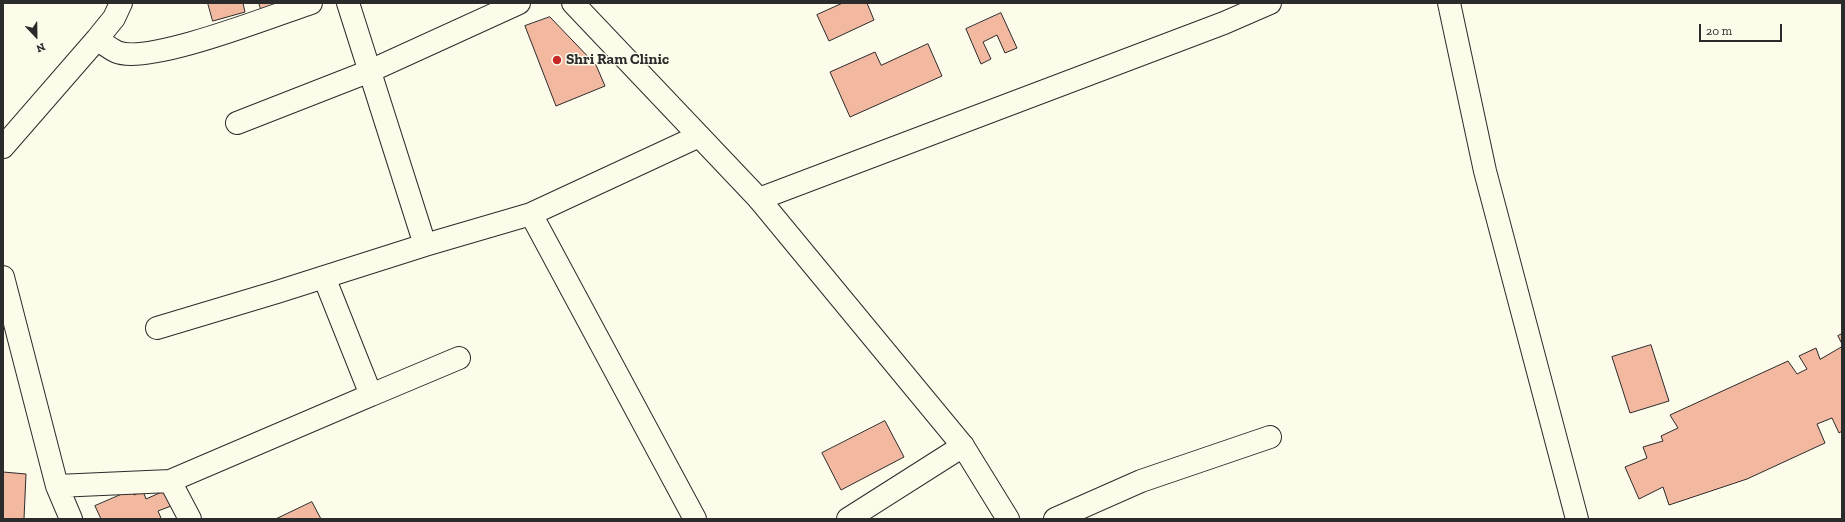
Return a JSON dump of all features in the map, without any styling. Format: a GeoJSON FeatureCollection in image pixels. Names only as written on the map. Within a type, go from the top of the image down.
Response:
{"type":"FeatureCollection","features":[{"type":"Feature","properties":{"kind":"street"},"geometry":{"type":"LineString","coordinates":[[3,147],[97,39],[114,18],[121,3]]}},
{"type":"Feature","properties":{"kind":"street"},"geometry":{"type":"LineString","coordinates":[[97,39],[118,52],[147,54],[195,42],[311,3]]}},
{"type":"Feature","properties":{"kind":"street"},"geometry":{"type":"LineString","coordinates":[[348,3],[424,245]]}},
{"type":"Feature","properties":{"kind":"street"},"geometry":{"type":"LineString","coordinates":[[237,123],[370,71],[519,3]]}},
{"type":"Feature","properties":{"kind":"street"},"geometry":{"type":"LineString","coordinates":[[573,3],[759,200],[963,446],[1008,519]]}},
{"type":"Feature","properties":{"kind":"street"},"geometry":{"type":"LineString","coordinates":[[759,200],[1270,3]]}},
{"type":"Feature","properties":{"kind":"street"},"geometry":{"type":"LineString","coordinates":[[1449,3],[1485,171],[1577,519]]}},
{"type":"Feature","properties":{"kind":"street"},"geometry":{"type":"LineString","coordinates":[[157,328],[424,245],[532,214],[699,136]]}},
{"type":"Feature","properties":{"kind":"street"},"geometry":{"type":"LineString","coordinates":[[532,214],[695,519]]}},
{"type":"Feature","properties":{"kind":"street"},"geometry":{"type":"LineString","coordinates":[[3,277],[58,486],[71,519]]}},
{"type":"Feature","properties":{"kind":"street"},"geometry":{"type":"LineString","coordinates":[[324,277],[371,395]]}},
{"type":"Feature","properties":{"kind":"street"},"geometry":{"type":"LineString","coordinates":[[58,486],[170,481],[459,358]]}},
{"type":"Feature","properties":{"kind":"street"},"geometry":{"type":"LineString","coordinates":[[1055,519],[1141,481],[1270,437]]}},
{"type":"Feature","properties":{"kind":"street"},"geometry":{"type":"LineString","coordinates":[[848,519],[963,446]]}},
{"type":"Feature","properties":{"kind":"street"},"geometry":{"type":"LineString","coordinates":[[170,481],[190,519]]}},
{"type":"Feature","properties":{"kind":"building"},"geometry":{"type":"Polygon","coordinates":[[[208,3],[243,3],[245,12],[213,21],[208,3]]]}},
{"type":"Feature","properties":{"kind":"building"},"geometry":{"type":"Polygon","coordinates":[[[259,3],[280,3],[261,9],[259,3]]]}},
{"type":"Feature","properties":{"kind":"building"},"geometry":{"type":"Polygon","coordinates":[[[843,3],[867,3],[874,20],[829,41],[817,15],[843,3]]]}},
{"type":"Feature","properties":{"kind":"building"},"geometry":{"type":"Polygon","coordinates":[[[1001,13],[1017,48],[1005,53],[997,35],[983,42],[991,59],[981,64],[966,29],[1001,13]]]}},
{"type":"Feature","properties":{"kind":"building"},"geometry":{"type":"Polygon","coordinates":[[[550,17],[596,65],[605,86],[556,106],[525,26],[550,17]]]}},
{"type":"Feature","properties":{"kind":"building"},"geometry":{"type":"Polygon","coordinates":[[[928,44],[942,76],[850,117],[830,72],[875,52],[881,65],[928,44]]]}},
{"type":"Feature","properties":{"kind":"building"},"geometry":{"type":"Polygon","coordinates":[[[1842,334],[1842,344],[1838,336],[1842,334]]]}},
{"type":"Feature","properties":{"kind":"building"},"geometry":{"type":"Polygon","coordinates":[[[1651,345],[1669,401],[1630,413],[1612,357],[1651,345]]]}},
{"type":"Feature","properties":{"kind":"building"},"geometry":{"type":"Polygon","coordinates":[[[1842,347],[1842,431],[1839,433],[1832,418],[1817,424],[1825,443],[1747,479],[1669,505],[1663,487],[1639,499],[1625,467],[1647,458],[1643,447],[1663,441],[1661,436],[1678,428],[1670,415],[1788,361],[1797,374],[1807,369],[1799,356],[1816,348],[1820,359],[1842,347]]]}},
{"type":"Feature","properties":{"kind":"building"},"geometry":{"type":"Polygon","coordinates":[[[885,421],[904,457],[841,490],[822,453],[885,421]]]}},
{"type":"Feature","properties":{"kind":"building"},"geometry":{"type":"Polygon","coordinates":[[[3,472],[26,474],[24,519],[3,519],[3,472]]]}},
{"type":"Feature","properties":{"kind":"building"},"geometry":{"type":"Polygon","coordinates":[[[132,490],[134,495],[143,491],[146,499],[164,491],[171,506],[158,511],[161,518],[160,519],[101,519],[95,506],[132,490]]]}},
{"type":"Feature","properties":{"kind":"building"},"geometry":{"type":"Polygon","coordinates":[[[312,502],[321,519],[276,519],[312,502]]]}},
{"type":"Feature","properties":{"kind":"place","name":"Shri Ram Clinic"},"geometry":{"type":"Point","coordinates":[557,60]}}]}
